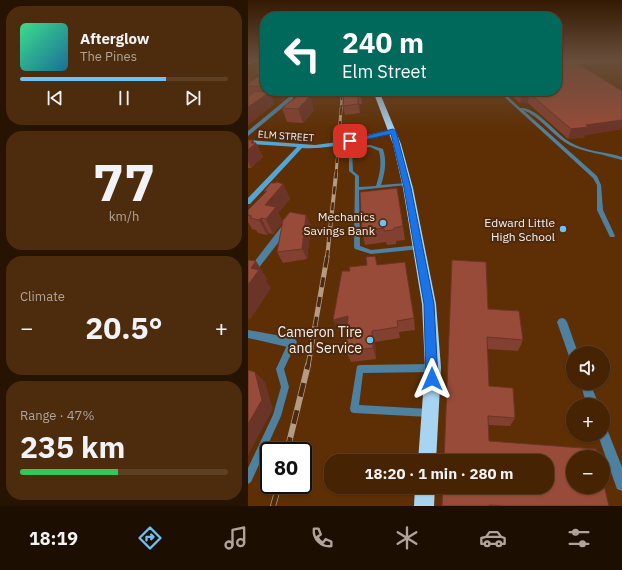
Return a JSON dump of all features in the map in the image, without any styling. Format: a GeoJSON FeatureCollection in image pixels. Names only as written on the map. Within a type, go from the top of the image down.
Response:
{"type":"FeatureCollection","features":[{"type":"Feature","properties":{"kind":"highway"},"geometry":{"type":"LineString","coordinates":[[378,96],[393,131],[407,184],[429,304],[433,368],[427,454]]}},
{"type":"Feature","properties":{"kind":"highway"},"geometry":{"type":"LineString","coordinates":[[424,506],[425,494]]}},
{"type":"Feature","properties":{"kind":"main road","name":"ELM STREET"},"geometry":{"type":"LineString","coordinates":[[248,142],[300,147],[323,146],[393,131]]}},
{"type":"Feature","properties":{"kind":"main road"},"geometry":{"type":"LineString","coordinates":[[248,202],[300,147]]}},
{"type":"Feature","properties":{"kind":"street"},"geometry":{"type":"LineString","coordinates":[[248,134],[292,96]]}},
{"type":"Feature","properties":{"kind":"street"},"geometry":{"type":"LineString","coordinates":[[248,276],[289,222]]}},
{"type":"Feature","properties":{"kind":"street"},"geometry":{"type":"LineString","coordinates":[[562,322],[571,346]]}},
{"type":"Feature","properties":{"kind":"street"},"geometry":{"type":"LineString","coordinates":[[248,334],[292,343]]}},
{"type":"Feature","properties":{"kind":"street"},"geometry":{"type":"LineString","coordinates":[[606,442],[622,484]]}},
{"type":"Feature","properties":{"kind":"lane"},"geometry":{"type":"LineString","coordinates":[[506,96],[595,177],[599,185],[600,210],[612,236]]}},
{"type":"Feature","properties":{"kind":"lane"},"geometry":{"type":"LineString","coordinates":[[519,107],[535,113],[566,141],[575,146],[611,154],[622,159]]}},
{"type":"Feature","properties":{"kind":"lane"},"geometry":{"type":"LineString","coordinates":[[350,141],[351,171],[357,176],[357,247],[371,252],[418,248]]}},
{"type":"Feature","properties":{"kind":"lane"},"geometry":{"type":"LineString","coordinates":[[350,150],[370,146],[381,150],[384,159],[384,170],[378,187]]}},
{"type":"Feature","properties":{"kind":"lane"},"geometry":{"type":"LineString","coordinates":[[366,150],[376,149]]}},
{"type":"Feature","properties":{"kind":"lane"},"geometry":{"type":"LineString","coordinates":[[350,150],[360,151]]}},
{"type":"Feature","properties":{"kind":"lane"},"geometry":{"type":"LineString","coordinates":[[357,189],[407,184]]}},
{"type":"Feature","properties":{"kind":"lane"},"geometry":{"type":"LineString","coordinates":[[248,479],[276,416],[285,388],[280,369],[292,343]]}},
{"type":"Feature","properties":{"kind":"lane"},"geometry":{"type":"LineString","coordinates":[[430,414],[354,409],[360,369],[433,368]]}},
{"type":"Feature","properties":{"kind":"building"},"geometry":{"type":"Polygon","coordinates":[[[248,84],[260,84],[260,87],[248,86],[248,84]]]}},
{"type":"Feature","properties":{"kind":"building"},"geometry":{"type":"Polygon","coordinates":[[[562,84],[610,84],[622,91],[622,120],[586,125],[588,127],[571,129],[532,96],[562,96],[562,84]]]}},
{"type":"Feature","properties":{"kind":"building"},"geometry":{"type":"Polygon","coordinates":[[[255,91],[260,91],[260,96],[264,96],[248,107],[248,96],[255,91]]]}},
{"type":"Feature","properties":{"kind":"building"},"geometry":{"type":"Polygon","coordinates":[[[298,96],[310,96],[298,109],[282,108],[298,96]]]}},
{"type":"Feature","properties":{"kind":"building"},"geometry":{"type":"Polygon","coordinates":[[[344,96],[358,96],[358,104],[343,106],[344,96]]]}},
{"type":"Feature","properties":{"kind":"building"},"geometry":{"type":"Polygon","coordinates":[[[248,140],[253,140],[251,143],[256,143],[248,150],[248,140]]]}},
{"type":"Feature","properties":{"kind":"building"},"geometry":{"type":"Polygon","coordinates":[[[277,182],[283,184],[265,205],[276,207],[266,219],[261,218],[259,220],[250,218],[252,216],[248,215],[248,210],[267,191],[264,191],[271,183],[277,182]]]}},
{"type":"Feature","properties":{"kind":"building","name":"Mechanics Savings Bank"},"geometry":{"type":"Polygon","coordinates":[[[397,188],[403,226],[394,228],[394,230],[384,231],[384,228],[362,231],[360,192],[397,188]]]}},
{"type":"Feature","properties":{"kind":"building"},"geometry":{"type":"Polygon","coordinates":[[[290,212],[306,215],[302,249],[277,252],[283,220],[290,212]]]}},
{"type":"Feature","properties":{"kind":"building"},"geometry":{"type":"Polygon","coordinates":[[[375,256],[377,265],[405,262],[414,318],[397,321],[398,327],[372,331],[373,348],[346,351],[348,316],[333,320],[342,271],[350,271],[349,267],[367,265],[366,257],[375,256]]]}},
{"type":"Feature","properties":{"kind":"building"},"geometry":{"type":"Polygon","coordinates":[[[248,260],[256,261],[251,268],[259,270],[248,285],[248,260]]]}},
{"type":"Feature","properties":{"kind":"building"},"geometry":{"type":"Polygon","coordinates":[[[452,260],[486,262],[488,309],[519,311],[523,340],[487,337],[489,386],[513,388],[515,418],[488,416],[489,441],[596,449],[566,450],[566,494],[606,494],[609,506],[442,506],[443,494],[554,494],[554,454],[444,454],[452,260]]]}},
{"type":"Feature","properties":{"kind":"building"},"geometry":{"type":"Polygon","coordinates":[[[248,370],[255,372],[262,400],[248,424],[248,370]]]}},
{"type":"Feature","properties":{"kind":"railway"},"geometry":{"type":"LineString","coordinates":[[341,110],[342,96]]}},
{"type":"Feature","properties":{"kind":"railway"},"geometry":{"type":"LineString","coordinates":[[336,175],[341,109]]}},
{"type":"Feature","properties":{"kind":"railway"},"geometry":{"type":"LineString","coordinates":[[327,258],[336,174]]}},
{"type":"Feature","properties":{"kind":"railway"},"geometry":{"type":"LineString","coordinates":[[308,366],[327,257]]}},
{"type":"Feature","properties":{"kind":"railway"},"geometry":{"type":"LineString","coordinates":[[289,442],[308,365]]}},
{"type":"Feature","properties":{"kind":"railway"},"geometry":{"type":"LineString","coordinates":[[273,506],[276,494]]}},
{"type":"Feature","properties":{"kind":"place","name":"Mechanics Savings Bank"},"geometry":{"type":"Point","coordinates":[383,223]}},
{"type":"Feature","properties":{"kind":"place","name":"Edward Little High School"},"geometry":{"type":"Point","coordinates":[563,229]}},
{"type":"Feature","properties":{"kind":"place","name":"Cameron Tire and Service"},"geometry":{"type":"Point","coordinates":[370,340]}},
{"type":"Feature","properties":{"kind":"route"},"geometry":{"type":"LineString","coordinates":[[350,141],[393,131],[408,188],[429,304],[433,368],[432,379]]}}]}
